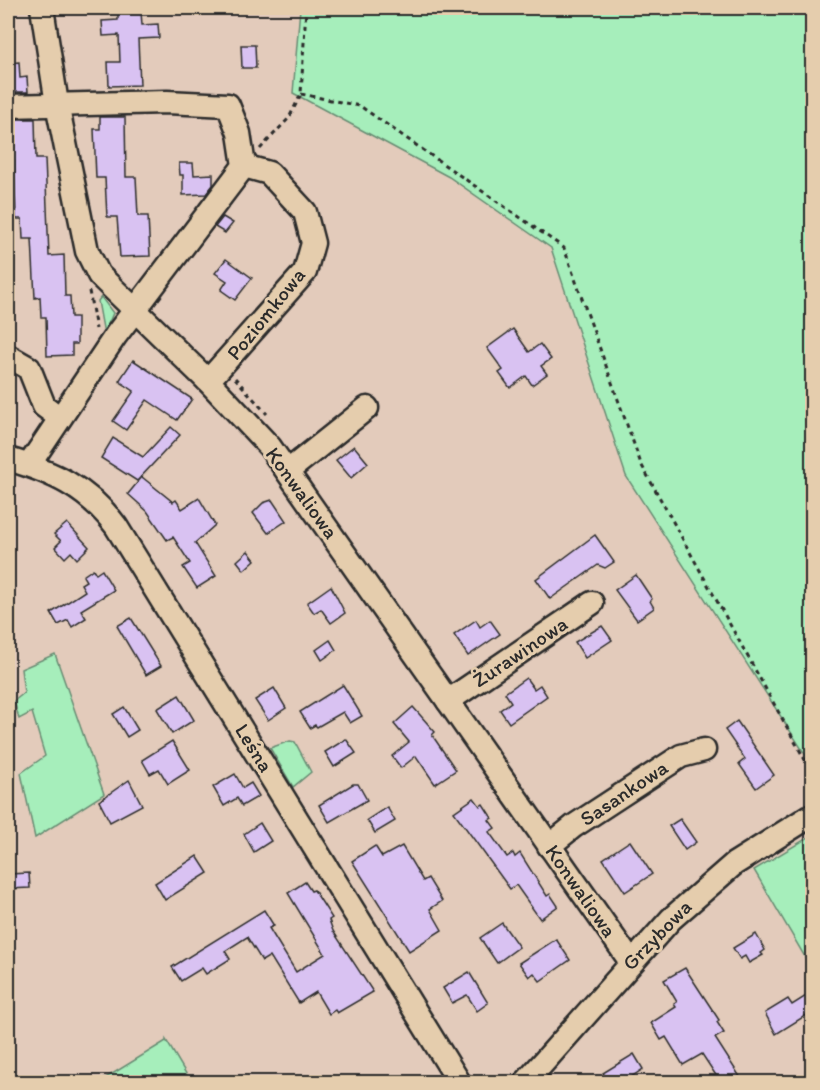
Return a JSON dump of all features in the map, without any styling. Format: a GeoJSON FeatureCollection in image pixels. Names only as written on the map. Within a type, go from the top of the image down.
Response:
{"type":"FeatureCollection","features":[{"type":"Feature","properties":{"kind":"street","name":"Konwaliowa"},"geometry":{"type":"LineString","coordinates":[[42,8],[57,104],[87,251],[99,275],[135,313],[247,420],[288,471],[631,962]]}},
{"type":"Feature","properties":{"kind":"street"},"geometry":{"type":"LineString","coordinates":[[8,106],[167,102],[228,105],[238,133],[244,166],[135,313],[116,335],[60,418],[18,462]]}},
{"type":"Feature","properties":{"kind":"street","name":"Poziomkowa"},"geometry":{"type":"LineString","coordinates":[[208,381],[305,272],[312,243],[305,212],[300,206],[269,173],[244,166]]}},
{"type":"Feature","properties":{"kind":"street"},"geometry":{"type":"LineString","coordinates":[[8,356],[29,368],[44,406],[60,418]]}},
{"type":"Feature","properties":{"kind":"street"},"geometry":{"type":"LineString","coordinates":[[288,471],[367,408]]}},
{"type":"Feature","properties":{"kind":"street","name":"Leśna"},"geometry":{"type":"LineString","coordinates":[[18,462],[62,477],[99,505],[116,526],[459,1083]]}},
{"type":"Feature","properties":{"kind":"street","name":"Żurawinowa"},"geometry":{"type":"LineString","coordinates":[[448,701],[592,603]]}},
{"type":"Feature","properties":{"kind":"street","name":"Sasankowa"},"geometry":{"type":"LineString","coordinates":[[549,846],[574,826],[681,756],[704,750]]}},
{"type":"Feature","properties":{"kind":"street","name":"Grzybowa"},"geometry":{"type":"LineString","coordinates":[[526,1083],[631,962],[704,887],[734,864],[812,815]]}},
{"type":"Feature","properties":{"kind":"path"},"geometry":{"type":"LineString","coordinates":[[244,166],[289,118],[301,94],[306,8]]}},
{"type":"Feature","properties":{"kind":"path"},"geometry":{"type":"LineString","coordinates":[[301,94],[360,106],[564,248],[641,465],[809,767],[812,815]]}},
{"type":"Feature","properties":{"kind":"path"},"geometry":{"type":"LineString","coordinates":[[88,285],[95,289]]}},
{"type":"Feature","properties":{"kind":"green space"},"geometry":{"type":"Polygon","coordinates":[[[300,8],[812,8],[812,765],[626,476],[551,248],[449,177],[293,93],[300,8]]]}},
{"type":"Feature","properties":{"kind":"green space"},"geometry":{"type":"Polygon","coordinates":[[[101,297],[113,313],[104,334],[98,301],[101,297]]]}},
{"type":"Feature","properties":{"kind":"green space"},"geometry":{"type":"Polygon","coordinates":[[[55,654],[104,794],[35,838],[21,773],[45,756],[32,712],[19,719],[14,701],[24,693],[21,669],[55,654]]]}},
{"type":"Feature","properties":{"kind":"green space"},"geometry":{"type":"Polygon","coordinates":[[[290,741],[295,742],[311,772],[293,787],[270,748],[290,741]]]}},
{"type":"Feature","properties":{"kind":"green space"},"geometry":{"type":"Polygon","coordinates":[[[809,837],[812,843],[812,969],[754,870],[809,837]]]}},
{"type":"Feature","properties":{"kind":"green space"},"geometry":{"type":"Polygon","coordinates":[[[166,1041],[191,1082],[99,1082],[166,1041]]]}},
{"type":"Feature","properties":{"kind":"building"},"geometry":{"type":"Polygon","coordinates":[[[118,12],[141,12],[142,25],[158,24],[159,38],[138,39],[140,85],[109,86],[108,62],[120,62],[119,35],[103,36],[102,21],[118,20],[118,12]]]}},
{"type":"Feature","properties":{"kind":"building"},"geometry":{"type":"Polygon","coordinates":[[[241,45],[255,45],[256,68],[242,68],[241,45]]]}},
{"type":"Feature","properties":{"kind":"building"},"geometry":{"type":"Polygon","coordinates":[[[19,62],[20,78],[27,77],[28,92],[8,92],[8,63],[19,62]]]}},
{"type":"Feature","properties":{"kind":"building"},"geometry":{"type":"Polygon","coordinates":[[[100,117],[125,117],[126,177],[136,177],[138,216],[148,216],[150,256],[120,257],[117,217],[107,217],[105,178],[96,178],[94,129],[100,129],[100,117]]]}},
{"type":"Feature","properties":{"kind":"building"},"geometry":{"type":"Polygon","coordinates":[[[8,119],[35,119],[36,159],[45,159],[49,256],[64,255],[65,296],[70,296],[71,317],[77,317],[77,344],[72,344],[72,355],[47,356],[46,317],[41,317],[40,297],[35,298],[32,239],[23,239],[22,219],[16,219],[14,160],[8,160],[8,119]]]}},
{"type":"Feature","properties":{"kind":"building"},"geometry":{"type":"Polygon","coordinates":[[[179,163],[193,163],[194,175],[213,174],[213,185],[206,194],[183,195],[183,175],[180,175],[179,163]]]}},
{"type":"Feature","properties":{"kind":"building"},"geometry":{"type":"Polygon","coordinates":[[[223,217],[233,223],[225,233],[215,227],[223,217]]]}},
{"type":"Feature","properties":{"kind":"building"},"geometry":{"type":"Polygon","coordinates":[[[226,259],[252,278],[235,300],[221,290],[227,281],[215,273],[226,259]]]}},
{"type":"Feature","properties":{"kind":"building"},"geometry":{"type":"Polygon","coordinates":[[[513,329],[529,352],[540,344],[551,359],[541,366],[547,374],[532,385],[526,376],[510,388],[499,373],[503,370],[487,348],[513,329]]]}},
{"type":"Feature","properties":{"kind":"building"},"geometry":{"type":"Polygon","coordinates":[[[133,360],[192,399],[177,420],[147,400],[126,430],[113,421],[134,391],[119,381],[133,360]]]}},
{"type":"Feature","properties":{"kind":"building"},"geometry":{"type":"Polygon","coordinates":[[[171,427],[180,435],[137,481],[101,458],[113,438],[143,457],[171,427]]]}},
{"type":"Feature","properties":{"kind":"building"},"geometry":{"type":"Polygon","coordinates":[[[354,446],[368,463],[351,478],[336,460],[354,446]]]}},
{"type":"Feature","properties":{"kind":"building"},"geometry":{"type":"Polygon","coordinates":[[[142,477],[173,502],[176,500],[182,509],[199,498],[215,525],[195,543],[216,576],[197,588],[183,567],[190,563],[173,537],[167,540],[147,511],[128,494],[142,477]]]}},
{"type":"Feature","properties":{"kind":"building"},"geometry":{"type":"Polygon","coordinates":[[[272,500],[286,521],[268,533],[253,513],[263,503],[272,500]]]}},
{"type":"Feature","properties":{"kind":"building"},"geometry":{"type":"Polygon","coordinates":[[[67,523],[89,547],[77,559],[71,552],[65,558],[55,547],[61,541],[54,534],[67,523]]]}},
{"type":"Feature","properties":{"kind":"building"},"geometry":{"type":"Polygon","coordinates":[[[595,535],[614,562],[605,568],[598,565],[550,599],[536,579],[595,535]]]}},
{"type":"Feature","properties":{"kind":"building"},"geometry":{"type":"Polygon","coordinates":[[[248,551],[255,560],[244,570],[237,561],[248,551]]]}},
{"type":"Feature","properties":{"kind":"building"},"geometry":{"type":"Polygon","coordinates":[[[93,569],[96,574],[102,570],[114,590],[81,610],[86,618],[72,627],[68,620],[58,625],[51,613],[85,591],[81,584],[86,581],[83,576],[93,569]]]}},
{"type":"Feature","properties":{"kind":"building"},"geometry":{"type":"Polygon","coordinates":[[[636,575],[652,599],[650,601],[654,608],[637,620],[615,590],[636,575]]]}},
{"type":"Feature","properties":{"kind":"building"},"geometry":{"type":"Polygon","coordinates":[[[331,586],[345,613],[331,623],[321,609],[314,613],[307,603],[331,586]]]}},
{"type":"Feature","properties":{"kind":"building"},"geometry":{"type":"Polygon","coordinates":[[[131,618],[161,666],[146,675],[117,626],[131,618]]]}},
{"type":"Feature","properties":{"kind":"building"},"geometry":{"type":"Polygon","coordinates":[[[476,620],[480,627],[490,620],[500,634],[468,656],[454,635],[476,620]]]}},
{"type":"Feature","properties":{"kind":"building"},"geometry":{"type":"Polygon","coordinates":[[[602,626],[612,640],[585,658],[575,642],[602,626]]]}},
{"type":"Feature","properties":{"kind":"building"},"geometry":{"type":"Polygon","coordinates":[[[330,640],[336,650],[322,660],[316,650],[330,640]]]}},
{"type":"Feature","properties":{"kind":"building"},"geometry":{"type":"Polygon","coordinates":[[[526,678],[534,689],[540,685],[547,696],[509,723],[500,710],[511,702],[505,693],[526,678]]]}},
{"type":"Feature","properties":{"kind":"building"},"geometry":{"type":"Polygon","coordinates":[[[343,685],[362,716],[350,723],[343,712],[317,727],[315,725],[310,728],[300,712],[343,685]]]}},
{"type":"Feature","properties":{"kind":"building"},"geometry":{"type":"Polygon","coordinates":[[[274,688],[286,708],[268,720],[255,700],[274,688]]]}},
{"type":"Feature","properties":{"kind":"building"},"geometry":{"type":"Polygon","coordinates":[[[179,695],[194,720],[172,734],[157,709],[179,695]]]}},
{"type":"Feature","properties":{"kind":"building"},"geometry":{"type":"Polygon","coordinates":[[[124,707],[138,730],[127,737],[113,714],[124,707]]]}},
{"type":"Feature","properties":{"kind":"building"},"geometry":{"type":"Polygon","coordinates":[[[413,707],[435,732],[432,735],[456,770],[435,784],[416,756],[401,768],[392,756],[409,742],[394,724],[413,707]]]}},
{"type":"Feature","properties":{"kind":"building"},"geometry":{"type":"Polygon","coordinates":[[[737,721],[774,775],[756,788],[739,764],[745,759],[725,730],[737,721]]]}},
{"type":"Feature","properties":{"kind":"building"},"geometry":{"type":"Polygon","coordinates":[[[346,739],[356,753],[334,767],[325,752],[346,739]]]}},
{"type":"Feature","properties":{"kind":"building"},"geometry":{"type":"Polygon","coordinates":[[[172,741],[190,770],[168,784],[159,769],[150,774],[142,760],[172,741]]]}},
{"type":"Feature","properties":{"kind":"building"},"geometry":{"type":"Polygon","coordinates":[[[235,774],[243,788],[251,783],[259,796],[242,806],[237,798],[224,806],[213,787],[235,774]]]}},
{"type":"Feature","properties":{"kind":"building"},"geometry":{"type":"Polygon","coordinates":[[[129,780],[142,805],[110,822],[99,801],[129,780]]]}},
{"type":"Feature","properties":{"kind":"building"},"geometry":{"type":"Polygon","coordinates":[[[353,784],[358,784],[367,800],[329,822],[319,805],[353,784]]]}},
{"type":"Feature","properties":{"kind":"building"},"geometry":{"type":"Polygon","coordinates":[[[474,798],[480,806],[483,804],[492,818],[489,820],[495,828],[489,832],[507,857],[513,853],[515,857],[520,853],[547,896],[550,894],[558,906],[540,919],[516,885],[510,889],[454,812],[474,798]]]}},
{"type":"Feature","properties":{"kind":"building"},"geometry":{"type":"Polygon","coordinates":[[[387,807],[395,821],[375,833],[367,820],[387,807]]]}},
{"type":"Feature","properties":{"kind":"building"},"geometry":{"type":"Polygon","coordinates":[[[680,819],[696,842],[685,850],[669,826],[680,819]]]}},
{"type":"Feature","properties":{"kind":"building"},"geometry":{"type":"Polygon","coordinates":[[[260,823],[271,841],[254,852],[244,834],[260,823]]]}},
{"type":"Feature","properties":{"kind":"building"},"geometry":{"type":"Polygon","coordinates":[[[630,841],[652,874],[625,892],[603,859],[630,841]]]}},
{"type":"Feature","properties":{"kind":"building"},"geometry":{"type":"Polygon","coordinates":[[[375,846],[382,857],[402,846],[423,881],[428,878],[442,901],[430,909],[442,930],[409,951],[352,861],[375,846]]]}},
{"type":"Feature","properties":{"kind":"building"},"geometry":{"type":"Polygon","coordinates":[[[197,856],[208,873],[165,900],[155,883],[197,856]]]}},
{"type":"Feature","properties":{"kind":"building"},"geometry":{"type":"Polygon","coordinates":[[[29,873],[30,888],[8,889],[8,874],[29,873]]]}},
{"type":"Feature","properties":{"kind":"building"},"geometry":{"type":"Polygon","coordinates":[[[305,882],[311,891],[314,890],[332,918],[329,920],[333,931],[373,992],[337,1013],[335,1010],[329,1014],[316,992],[299,1003],[270,956],[262,961],[247,937],[225,951],[230,959],[206,974],[202,968],[181,981],[172,967],[264,910],[274,926],[269,928],[296,972],[325,954],[288,893],[305,882]]]}},
{"type":"Feature","properties":{"kind":"building"},"geometry":{"type":"Polygon","coordinates":[[[502,923],[519,947],[497,963],[480,938],[502,923]]]}},
{"type":"Feature","properties":{"kind":"building"},"geometry":{"type":"Polygon","coordinates":[[[756,934],[765,950],[761,953],[763,955],[749,963],[745,956],[740,959],[733,948],[756,934]]]}},
{"type":"Feature","properties":{"kind":"building"},"geometry":{"type":"Polygon","coordinates":[[[556,939],[570,960],[540,981],[534,973],[529,977],[519,963],[556,939]]]}},
{"type":"Feature","properties":{"kind":"building"},"geometry":{"type":"Polygon","coordinates":[[[685,968],[719,1020],[717,1022],[724,1033],[715,1038],[744,1083],[721,1083],[702,1054],[683,1065],[666,1037],[661,1040],[651,1023],[676,1007],[674,1004],[677,1002],[664,980],[685,968]]]}},
{"type":"Feature","properties":{"kind":"building"},"geometry":{"type":"Polygon","coordinates":[[[469,972],[488,1003],[477,1011],[467,995],[452,1003],[443,988],[469,972]]]}},
{"type":"Feature","properties":{"kind":"building"},"geometry":{"type":"Polygon","coordinates":[[[806,996],[813,1011],[776,1034],[765,1013],[788,999],[792,1005],[806,996]]]}},
{"type":"Feature","properties":{"kind":"building"},"geometry":{"type":"Polygon","coordinates":[[[634,1054],[643,1069],[622,1083],[610,1083],[603,1073],[634,1054]]]}}]}
